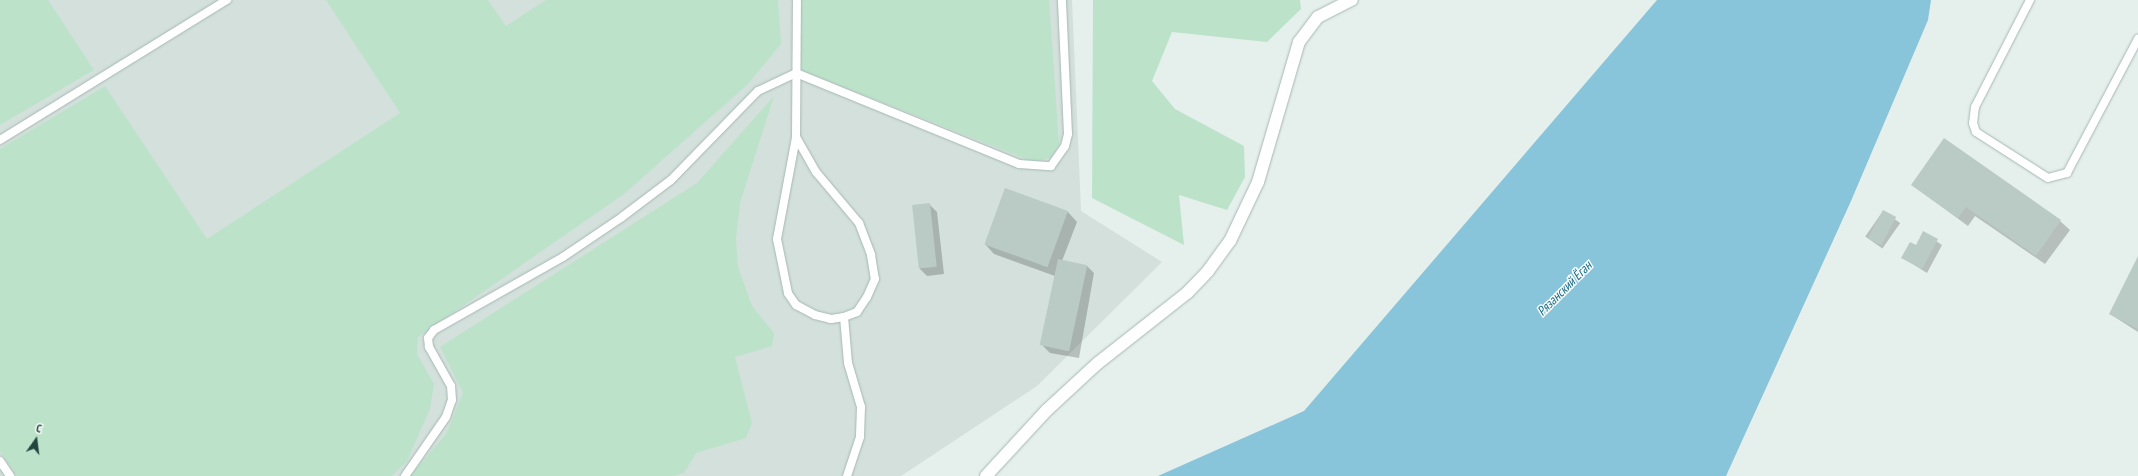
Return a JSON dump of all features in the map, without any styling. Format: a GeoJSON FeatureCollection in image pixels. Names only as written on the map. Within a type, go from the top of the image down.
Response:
{"type":"FeatureCollection","features":[{"type":"Feature","properties":{"kind":"street"},"geometry":{"type":"LineString","coordinates":[[986,476],[1087,373],[1187,293],[1208,271],[1230,241],[1258,182],[1299,42],[1318,17],[1352,0]]}},
{"type":"Feature","properties":{"kind":"lane"},"geometry":{"type":"LineString","coordinates":[[0,140],[228,0]]}},
{"type":"Feature","properties":{"kind":"lane"},"geometry":{"type":"LineString","coordinates":[[796,137],[816,172],[860,223],[871,255],[875,279],[867,297],[857,312],[844,317],[831,319],[815,315],[796,305],[788,293],[777,239],[796,137],[797,0]]}},
{"type":"Feature","properties":{"kind":"lane"},"geometry":{"type":"LineString","coordinates":[[405,476],[446,417],[452,400],[451,386],[429,347],[428,338],[434,330],[563,257],[622,217],[671,180],[758,91],[796,73],[1012,161],[1040,168],[1051,166],[1066,146],[1068,134],[1062,0]]}},
{"type":"Feature","properties":{"kind":"lane"},"geometry":{"type":"LineString","coordinates":[[2030,0],[1976,107],[1973,123],[1976,132],[2048,178],[2067,173],[2138,39]]}},
{"type":"Feature","properties":{"kind":"lane"},"geometry":{"type":"LineString","coordinates":[[844,317],[848,363],[861,407],[860,437],[847,476]]}},
{"type":"Feature","properties":{"kind":"lane"},"geometry":{"type":"LineString","coordinates":[[0,461],[10,476]]}},
{"type":"Feature","properties":{"kind":"shaded area"},"geometry":{"type":"Polygon","coordinates":[[[0,0],[1072,0],[1081,211],[1162,262],[1037,386],[901,476],[0,476],[0,0]]]}},
{"type":"Feature","properties":{"kind":"green space"},"geometry":{"type":"Polygon","coordinates":[[[0,0],[48,0],[94,70],[0,125],[0,0]]]}},
{"type":"Feature","properties":{"kind":"green space"},"geometry":{"type":"Polygon","coordinates":[[[326,0],[488,0],[506,26],[546,0],[778,0],[781,44],[747,85],[624,194],[418,337],[417,354],[434,384],[430,409],[407,461],[392,476],[17,476],[0,451],[0,149],[105,86],[207,239],[400,113],[326,0]]]}},
{"type":"Feature","properties":{"kind":"green space"},"geometry":{"type":"Polygon","coordinates":[[[801,0],[1049,0],[1059,144],[1052,157],[1034,162],[801,70],[801,0]]]}},
{"type":"Feature","properties":{"kind":"green space"},"geometry":{"type":"Polygon","coordinates":[[[1093,0],[1300,0],[1301,9],[1267,42],[1172,32],[1152,81],[1175,109],[1244,146],[1245,177],[1227,210],[1179,195],[1184,245],[1092,198],[1093,0]]]}},
{"type":"Feature","properties":{"kind":"green space"},"geometry":{"type":"Polygon","coordinates":[[[774,96],[740,203],[736,238],[738,267],[752,306],[774,333],[772,346],[735,357],[752,423],[746,438],[696,453],[684,473],[674,476],[410,476],[446,434],[463,393],[440,347],[697,183],[774,96]]]}},
{"type":"Feature","properties":{"kind":"water","name":"Рязанский Ёган"},"geometry":{"type":"Polygon","coordinates":[[[1657,0],[1931,0],[1928,20],[1851,201],[1726,476],[1158,476],[1304,411],[1657,0]]]}},
{"type":"Feature","properties":{"kind":"building"},"geometry":{"type":"Polygon","coordinates":[[[1944,138],[2061,220],[2036,256],[1966,207],[1958,218],[1911,185],[1944,138]]]}},
{"type":"Feature","properties":{"kind":"building"},"geometry":{"type":"Polygon","coordinates":[[[1005,188],[1068,211],[1047,267],[984,244],[1005,188]]]}},
{"type":"Feature","properties":{"kind":"building"},"geometry":{"type":"Polygon","coordinates":[[[930,203],[937,267],[919,269],[912,205],[930,203]]]}},
{"type":"Feature","properties":{"kind":"building"},"geometry":{"type":"Polygon","coordinates":[[[1883,210],[1896,217],[1881,245],[1868,238],[1883,210]]]}},
{"type":"Feature","properties":{"kind":"building"},"geometry":{"type":"Polygon","coordinates":[[[1923,231],[1938,239],[1922,269],[1901,258],[1910,242],[1916,245],[1923,231]]]}},
{"type":"Feature","properties":{"kind":"building"},"geometry":{"type":"Polygon","coordinates":[[[2138,256],[2138,329],[2109,314],[2138,256]]]}},
{"type":"Feature","properties":{"kind":"building"},"geometry":{"type":"Polygon","coordinates":[[[1058,259],[1087,265],[1069,351],[1040,345],[1058,259]]]}}]}
